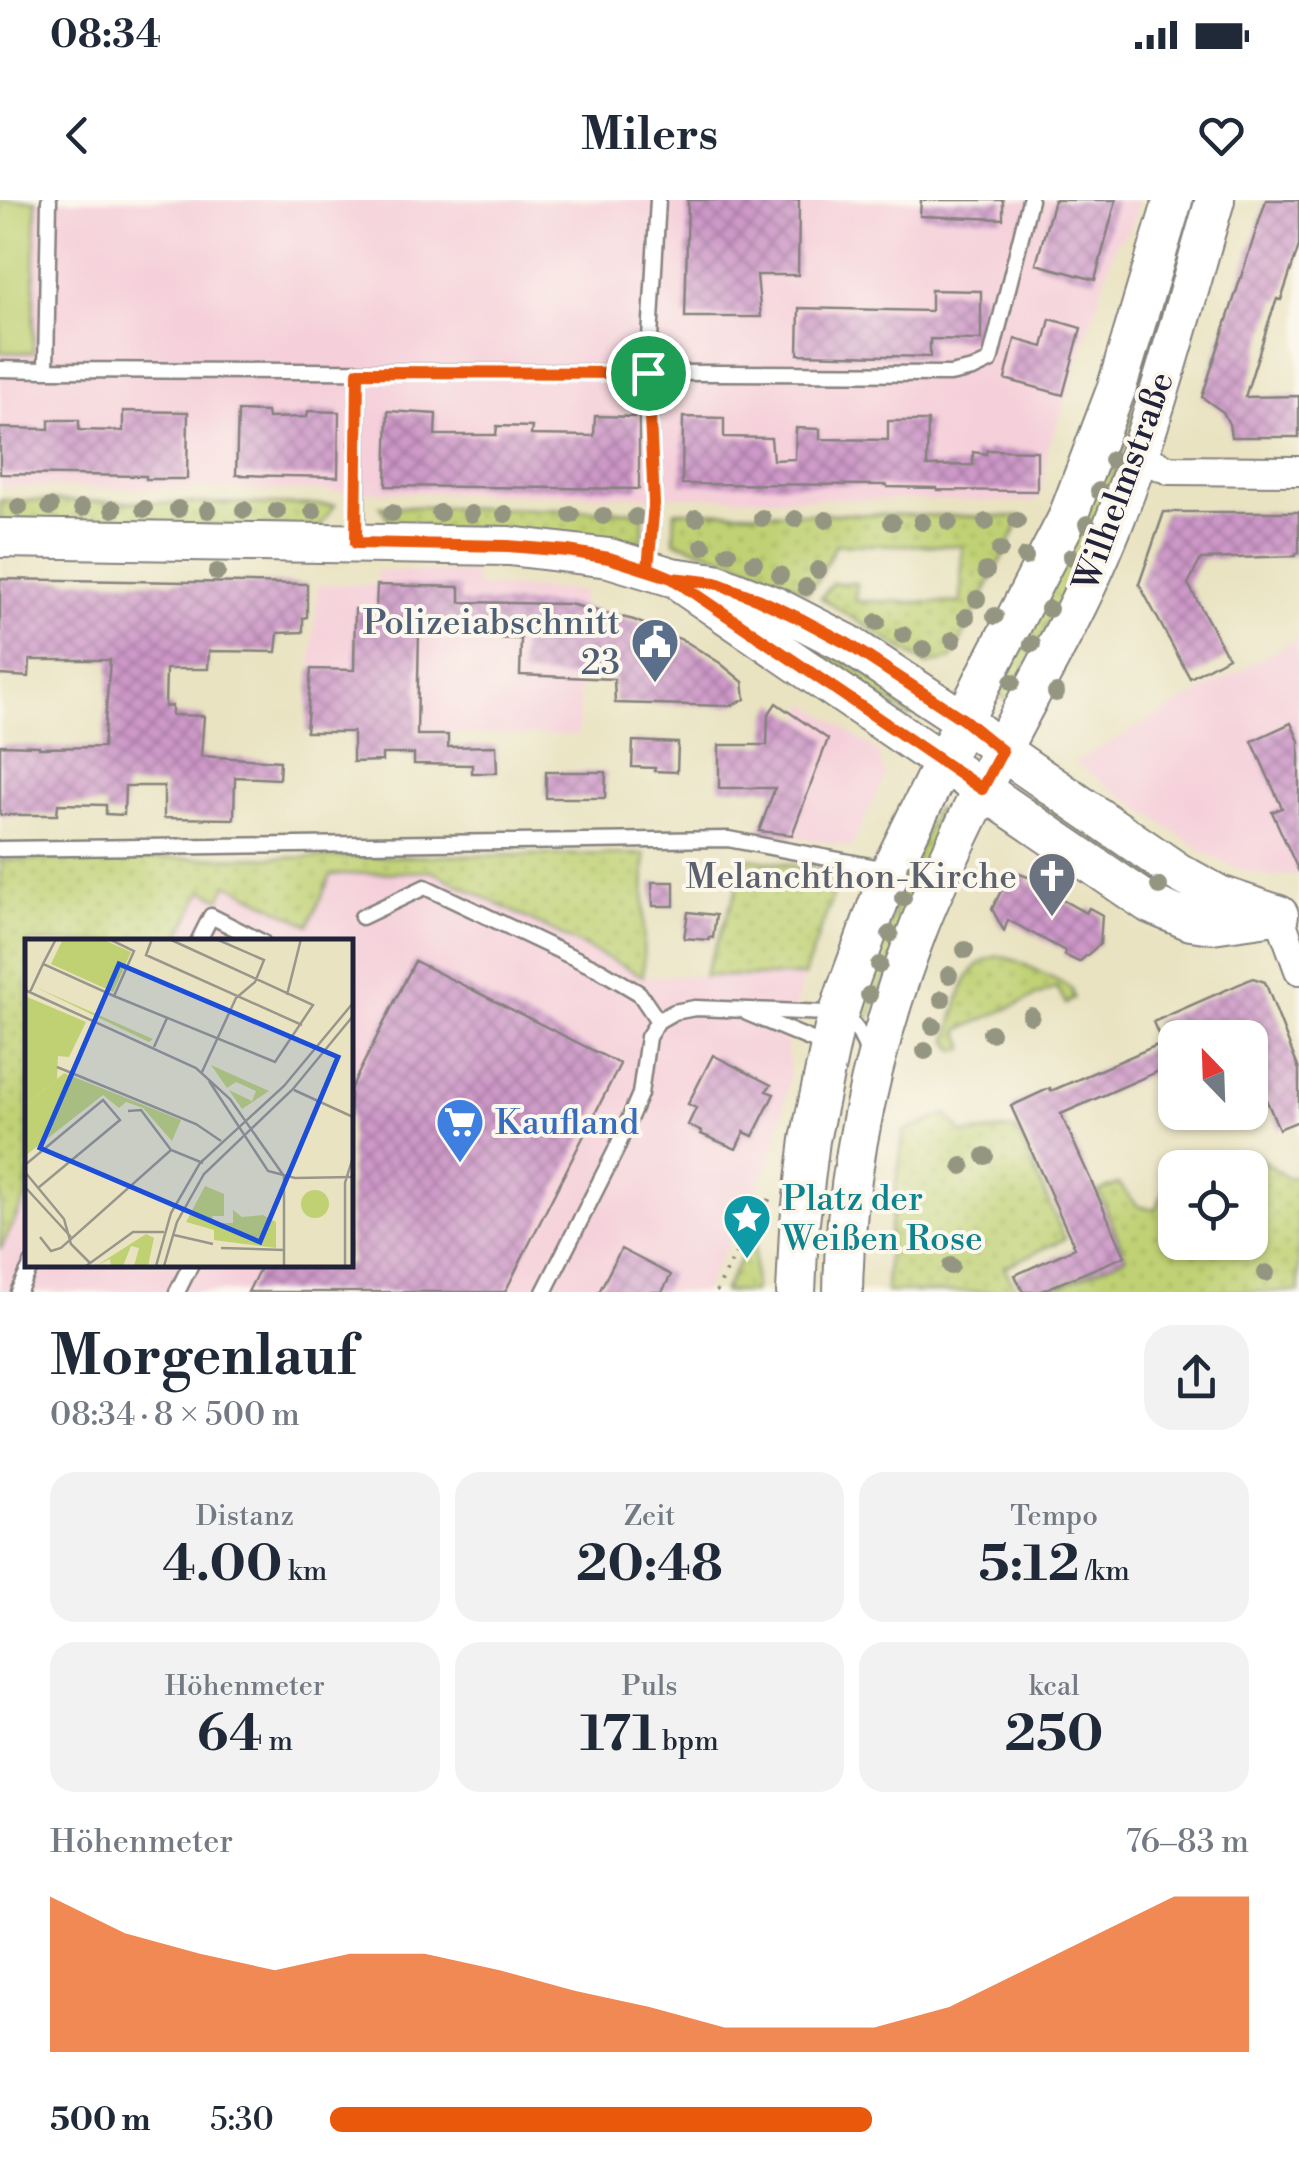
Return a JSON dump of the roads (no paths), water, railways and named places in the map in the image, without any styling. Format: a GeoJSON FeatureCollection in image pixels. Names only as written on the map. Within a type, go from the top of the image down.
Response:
{"type":"FeatureCollection","features":[{"type":"Feature","properties":{"kind":"main road","name":"Wilhelmstraße"},"geometry":{"type":"LineString","coordinates":[[796,1292],[810,1140],[834,1031],[890,869],[1068,518],[1116,390],[1173,200]]}},
{"type":"Feature","properties":{"kind":"main road","name":"Wilhelmstraße"},"geometry":{"type":"LineString","coordinates":[[843,1292],[857,1149],[872,1072],[894,996],[917,930],[982,789],[1080,601],[1140,457],[1215,200]]}},
{"type":"Feature","properties":{"kind":"main road"},"geometry":{"type":"LineString","coordinates":[[0,538],[538,548],[609,558],[660,573],[716,583],[758,599],[848,644],[964,720],[1002,751],[1179,873],[1216,909]]}},
{"type":"Feature","properties":{"kind":"main road"},"geometry":{"type":"LineString","coordinates":[[660,573],[1150,904],[1191,921],[1216,909],[1289,912]]}},
{"type":"Feature","properties":{"kind":"main road"},"geometry":{"type":"LineString","coordinates":[[800,1230],[846,1234]]}},
{"type":"Feature","properties":{"kind":"street"},"geometry":{"type":"LineString","coordinates":[[1140,457],[1170,470],[1299,471]]}},
{"type":"Feature","properties":{"kind":"street"},"geometry":{"type":"LineString","coordinates":[[1289,912],[1299,970]]}},
{"type":"Feature","properties":{"kind":"lane"},"geometry":{"type":"LineString","coordinates":[[46,370],[49,200]]}},
{"type":"Feature","properties":{"kind":"lane"},"geometry":{"type":"LineString","coordinates":[[658,200],[648,373],[660,573]]}},
{"type":"Feature","properties":{"kind":"lane"},"geometry":{"type":"LineString","coordinates":[[0,369],[950,374],[973,370],[990,361],[1030,200]]}},
{"type":"Feature","properties":{"kind":"lane"},"geometry":{"type":"LineString","coordinates":[[356,543],[358,372]]}},
{"type":"Feature","properties":{"kind":"lane"},"geometry":{"type":"LineString","coordinates":[[0,849],[728,839],[890,869]]}},
{"type":"Feature","properties":{"kind":"lane"},"geometry":{"type":"LineString","coordinates":[[362,917],[425,887],[639,992],[658,1021]]}},
{"type":"Feature","properties":{"kind":"lane"},"geometry":{"type":"LineString","coordinates":[[200,939],[211,916],[256,939]]}},
{"type":"Feature","properties":{"kind":"lane"},"geometry":{"type":"LineString","coordinates":[[544,1292],[640,1094],[648,1037],[658,1021],[674,1012],[696,1008],[737,1009],[834,1031],[857,1027],[872,1072]]}},
{"type":"Feature","properties":{"kind":"lane"},"geometry":{"type":"LineString","coordinates":[[737,1009],[834,1031]]}},
{"type":"Feature","properties":{"kind":"lane"},"geometry":{"type":"LineString","coordinates":[[18,1292],[30,1267]]}},
{"type":"Feature","properties":{"kind":"lane"},"geometry":{"type":"LineString","coordinates":[[177,1292],[190,1267]]}},
{"type":"Feature","properties":{"kind":"place","name":"Polizeiabschnitt 23"},"geometry":{"type":"Point","coordinates":[655,684]}},
{"type":"Feature","properties":{"kind":"place","name":"Melanchthon-Kirche"},"geometry":{"type":"Point","coordinates":[1052,918]}},
{"type":"Feature","properties":{"kind":"place","name":"Kaufland"},"geometry":{"type":"Point","coordinates":[460,1164]}},
{"type":"Feature","properties":{"kind":"place","name":"Platz der Weißen Rose"},"geometry":{"type":"Point","coordinates":[747,1260]}}]}
